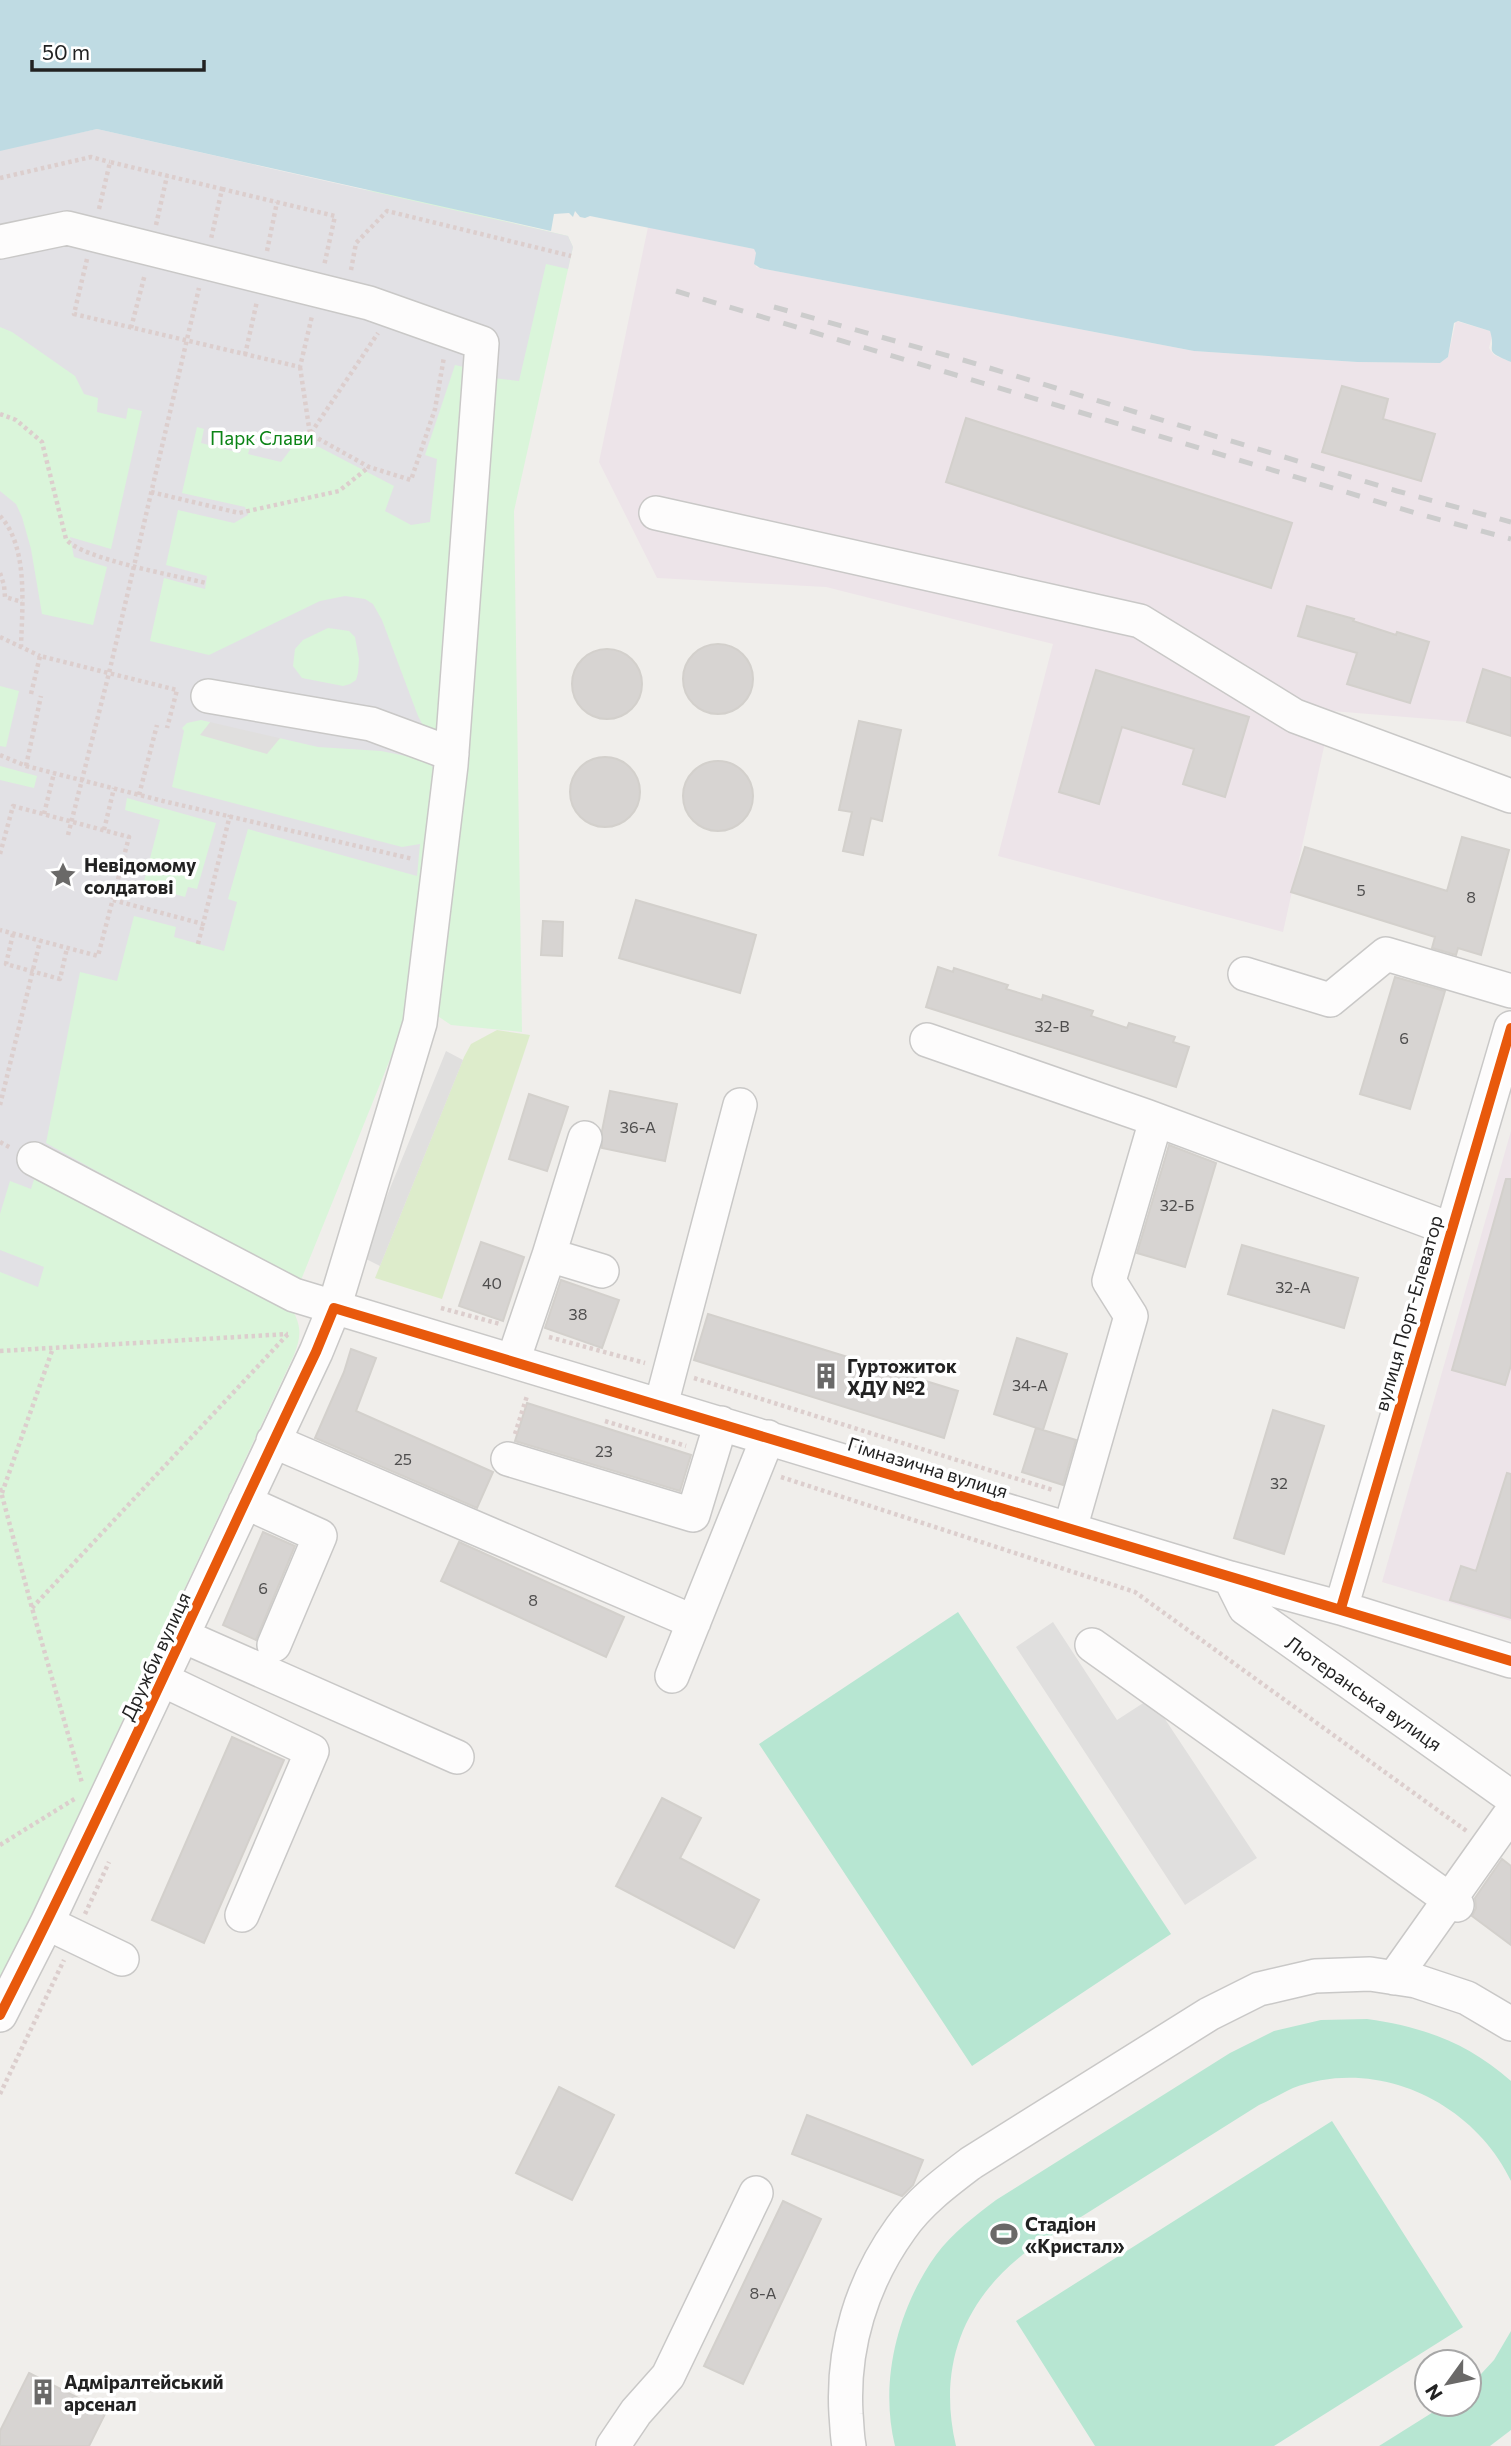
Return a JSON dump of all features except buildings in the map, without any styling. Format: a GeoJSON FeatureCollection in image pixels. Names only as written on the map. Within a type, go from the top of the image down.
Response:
{"type":"FeatureCollection","features":[{"type":"Feature","properties":{"kind":"street"},"geometry":{"type":"LineString","coordinates":[[0,242],[67,228],[345,297]]}},
{"type":"Feature","properties":{"kind":"street","name":"Дружби вулиця"},"geometry":{"type":"LineString","coordinates":[[0,2015],[163,1680],[316,1353],[334,1308],[419,1023],[452,754],[482,343],[345,297]]}},
{"type":"Feature","properties":{"kind":"street"},"geometry":{"type":"LineString","coordinates":[[656,513],[1140,621],[1295,716],[1511,796]]}},
{"type":"Feature","properties":{"kind":"street"},"geometry":{"type":"LineString","coordinates":[[208,696],[371,724],[452,754]]}},
{"type":"Feature","properties":{"kind":"street"},"geometry":{"type":"LineString","coordinates":[[1245,974],[1330,1000],[1386,954],[1511,991]]}},
{"type":"Feature","properties":{"kind":"street","name":"вулиця Порт-Елеватор"},"geometry":{"type":"LineString","coordinates":[[1341,1608],[1511,1028]]}},
{"type":"Feature","properties":{"kind":"street"},"geometry":{"type":"LineString","coordinates":[[927,1040],[1156,1120],[1450,1229]]}},
{"type":"Feature","properties":{"kind":"street"},"geometry":{"type":"LineString","coordinates":[[661,1405],[740,1105]]}},
{"type":"Feature","properties":{"kind":"street"},"geometry":{"type":"LineString","coordinates":[[1070,1529],[1131,1316],[1110,1281],[1156,1120]]}},
{"type":"Feature","properties":{"kind":"street"},"geometry":{"type":"LineString","coordinates":[[513,1361],[585,1138]]}},
{"type":"Feature","properties":{"kind":"street","name":"Гімназична вулиця"},"geometry":{"type":"LineString","coordinates":[[34,1159],[294,1295],[1511,1661]]}},
{"type":"Feature","properties":{"kind":"street"},"geometry":{"type":"LineString","coordinates":[[549,1255],[602,1271]]}},
{"type":"Feature","properties":{"kind":"street"},"geometry":{"type":"LineString","coordinates":[[508,1459],[693,1516],[721,1423]]}},
{"type":"Feature","properties":{"kind":"street"},"geometry":{"type":"LineString","coordinates":[[672,1676],[768,1437]]}},
{"type":"Feature","properties":{"kind":"street"},"geometry":{"type":"LineString","coordinates":[[273,1441],[694,1622]]}},
{"type":"Feature","properties":{"kind":"street"},"geometry":{"type":"LineString","coordinates":[[245,1502],[320,1536],[274,1645]]}},
{"type":"Feature","properties":{"kind":"street","name":"Лютеранська вулиця"},"geometry":{"type":"LineString","coordinates":[[1230,1578],[1245,1608],[1511,1797]]}},
{"type":"Feature","properties":{"kind":"street"},"geometry":{"type":"LineString","coordinates":[[183,1636],[457,1757]]}},
{"type":"Feature","properties":{"kind":"street"},"geometry":{"type":"LineString","coordinates":[[1092,1645],[1453,1902]]}},
{"type":"Feature","properties":{"kind":"street"},"geometry":{"type":"LineString","coordinates":[[163,1680],[312,1751],[242,1915]]}},
{"type":"Feature","properties":{"kind":"street"},"geometry":{"type":"LineString","coordinates":[[1394,1978],[1453,1902],[1511,1813]]}},
{"type":"Feature","properties":{"kind":"street"},"geometry":{"type":"LineString","coordinates":[[47,1923],[122,1959]]}},
{"type":"Feature","properties":{"kind":"street"},"geometry":{"type":"LineString","coordinates":[[849,2446],[845,2386],[851,2334],[870,2279],[901,2227],[939,2186],[971,2163],[1197,2021],[1259,1989],[1315,1976],[1370,1974],[1416,1981],[1467,1998],[1511,2024]]}},
{"type":"Feature","properties":{"kind":"street"},"geometry":{"type":"LineString","coordinates":[[613,2446],[636,2412],[668,2376],[756,2193]]}},
{"type":"Feature","properties":{"kind":"path"},"geometry":{"type":"LineString","coordinates":[[0,178],[91,157],[110,162]]}},
{"type":"Feature","properties":{"kind":"path"},"geometry":{"type":"LineString","coordinates":[[131,328],[167,176]]}},
{"type":"Feature","properties":{"kind":"path"},"geometry":{"type":"LineString","coordinates":[[345,297],[356,243],[387,211],[571,256]]}},
{"type":"Feature","properties":{"kind":"path"},"geometry":{"type":"LineString","coordinates":[[310,434],[378,333]]}},
{"type":"Feature","properties":{"kind":"path"},"geometry":{"type":"LineString","coordinates":[[310,434],[369,467],[411,480],[435,409],[442,365]]}},
{"type":"Feature","properties":{"kind":"path"},"geometry":{"type":"LineString","coordinates":[[300,367],[310,434]]}},
{"type":"Feature","properties":{"kind":"path"},"geometry":{"type":"LineString","coordinates":[[0,414],[16,420],[41,442],[66,539],[72,546],[135,566],[206,583]]}},
{"type":"Feature","properties":{"kind":"path"},"geometry":{"type":"LineString","coordinates":[[68,835],[169,419]]}},
{"type":"Feature","properties":{"kind":"path"},"geometry":{"type":"LineString","coordinates":[[151,492],[239,513],[339,491],[369,467]]}},
{"type":"Feature","properties":{"kind":"path"},"geometry":{"type":"LineString","coordinates":[[0,516],[17,548],[22,576],[21,647]]}},
{"type":"Feature","properties":{"kind":"path"},"geometry":{"type":"LineString","coordinates":[[0,573],[5,597],[22,602]]}},
{"type":"Feature","properties":{"kind":"path"},"geometry":{"type":"LineString","coordinates":[[0,637],[40,656],[177,690],[167,728]]}},
{"type":"Feature","properties":{"kind":"path"},"geometry":{"type":"LineString","coordinates":[[31,694],[40,656]]}},
{"type":"Feature","properties":{"kind":"path"},"geometry":{"type":"LineString","coordinates":[[26,766],[41,696]]}},
{"type":"Feature","properties":{"kind":"path"},"geometry":{"type":"LineString","coordinates":[[139,795],[157,725]]}},
{"type":"Feature","properties":{"kind":"path"},"geometry":{"type":"LineString","coordinates":[[0,755],[26,766],[139,795],[439,865]]}},
{"type":"Feature","properties":{"kind":"path"},"geometry":{"type":"LineString","coordinates":[[44,814],[54,773]]}},
{"type":"Feature","properties":{"kind":"path"},"geometry":{"type":"LineString","coordinates":[[104,830],[114,788]]}},
{"type":"Feature","properties":{"kind":"path"},"geometry":{"type":"LineString","coordinates":[[0,854],[12,806],[129,836],[98,956],[0,930]]}},
{"type":"Feature","properties":{"kind":"path"},"geometry":{"type":"LineString","coordinates":[[198,944],[230,815]]}},
{"type":"Feature","properties":{"kind":"path"},"geometry":{"type":"LineString","coordinates":[[113,900],[203,924]]}},
{"type":"Feature","properties":{"kind":"path"},"geometry":{"type":"LineString","coordinates":[[13,933],[6,964],[60,979],[67,947]]}},
{"type":"Feature","properties":{"kind":"path"},"geometry":{"type":"LineString","coordinates":[[0,1105],[40,940]]}},
{"type":"Feature","properties":{"kind":"path"},"geometry":{"type":"LineString","coordinates":[[0,1351],[288,1334],[32,1608]]}},
{"type":"Feature","properties":{"kind":"path"},"geometry":{"type":"LineString","coordinates":[[0,1844],[85,1792],[1,1491],[53,1348]]}},
{"type":"Feature","properties":{"kind":"path"},"geometry":{"type":"LineString","coordinates":[[508,1459],[527,1396]]}},
{"type":"Feature","properties":{"kind":"path"},"geometry":{"type":"LineString","coordinates":[[1135,1592],[1487,1846]]}},
{"type":"Feature","properties":{"kind":"shaded area"},"geometry":{"type":"Polygon","coordinates":[[[97,129],[568,236],[573,247],[568,269],[546,264],[519,381],[493,378],[455,365],[425,455],[437,459],[430,522],[411,525],[385,511],[394,486],[319,447],[294,445],[281,462],[248,454],[251,443],[243,441],[240,453],[201,443],[204,429],[197,427],[182,493],[245,507],[248,515],[234,523],[178,510],[166,565],[207,576],[205,589],[164,578],[150,641],[209,655],[320,601],[345,596],[365,599],[373,604],[382,620],[418,716],[427,733],[434,739],[435,770],[421,759],[381,751],[318,747],[201,720],[187,723],[182,728],[184,731],[172,787],[402,847],[420,844],[417,876],[248,829],[228,899],[237,902],[224,951],[174,937],[176,927],[134,916],[117,981],[80,972],[46,1143],[288,1277],[37,1170],[31,1189],[10,1181],[0,1214],[0,780],[34,788],[37,776],[0,766],[0,746],[6,747],[19,691],[0,686],[0,491],[16,504],[22,517],[31,549],[42,614],[93,625],[107,567],[74,557],[70,537],[111,549],[142,411],[128,408],[126,419],[97,412],[98,398],[84,394],[75,376],[12,332],[0,327],[0,150],[97,129]],[[328,628],[303,640],[295,649],[293,666],[302,678],[343,686],[350,684],[356,680],[358,673],[359,659],[355,637],[349,631],[328,628]],[[127,798],[125,810],[160,820],[143,885],[185,897],[188,887],[197,889],[216,823],[127,798]]]}},
{"type":"Feature","properties":{"kind":"shaded area"},"geometry":{"type":"Polygon","coordinates":[[[648,227],[754,249],[756,267],[760,268],[1194,351],[1357,362],[1440,363],[1448,357],[1456,321],[1490,331],[1492,336],[1489,348],[1494,355],[1511,362],[1511,736],[1467,722],[1332,711],[1283,932],[998,856],[1053,644],[826,587],[657,578],[599,462],[648,227]]]}},
{"type":"Feature","properties":{"kind":"shaded area"},"geometry":{"type":"Polygon","coordinates":[[[211,721],[281,737],[267,754],[200,735],[211,721]]]}},
{"type":"Feature","properties":{"kind":"shaded area"},"geometry":{"type":"Polygon","coordinates":[[[446,1051],[463,1060],[380,1266],[362,1257],[446,1051]]]}},
{"type":"Feature","properties":{"kind":"shaded area"},"geometry":{"type":"Polygon","coordinates":[[[1511,1131],[1511,1621],[1382,1582],[1511,1131]]]}},
{"type":"Feature","properties":{"kind":"shaded area"},"geometry":{"type":"Polygon","coordinates":[[[0,1250],[44,1267],[38,1287],[0,1272],[0,1250]]]}},
{"type":"Feature","properties":{"kind":"shaded area"},"geometry":{"type":"Polygon","coordinates":[[[1053,1622],[1117,1720],[1151,1698],[1257,1858],[1185,1905],[1016,1647],[1053,1622]]]}},
{"type":"Feature","properties":{"kind":"green space","name":"Парк Слави"},"geometry":{"type":"Polygon","coordinates":[[[0,151],[384,192],[568,236],[573,247],[514,511],[522,1032],[451,1025],[414,1000],[301,1280],[292,1309],[298,1321],[299,1332],[294,1355],[0,1982],[0,151]]]}},
{"type":"Feature","properties":{"kind":"green space"},"geometry":{"type":"Polygon","coordinates":[[[497,1030],[530,1035],[442,1299],[375,1278],[464,1057],[471,1044],[497,1030]]]}},
{"type":"Feature","properties":{"kind":"green space"},"geometry":{"type":"Polygon","coordinates":[[[958,1612],[1171,1934],[972,2066],[759,1744],[958,1612]]]}},
{"type":"Feature","properties":{"kind":"green space","name":"Стадіон «Кристал»"},"geometry":{"type":"Polygon","coordinates":[[[1367,2019],[1408,2027],[1444,2039],[1478,2056],[1511,2081],[1511,2181],[1494,2153],[1473,2129],[1448,2109],[1420,2093],[1390,2083],[1358,2078],[1325,2080],[1293,2088],[1259,2105],[1030,2249],[1007,2268],[988,2289],[961,2336],[950,2388],[956,2446],[895,2446],[889,2396],[895,2346],[911,2298],[936,2255],[956,2232],[996,2200],[1230,2053],[1274,2031],[1321,2020],[1367,2019]]]}},
{"type":"Feature","properties":{"kind":"green space"},"geometry":{"type":"Polygon","coordinates":[[[1332,2121],[1463,2327],[1430,2348],[1413,2348],[1413,2358],[1274,2446],[1095,2446],[1016,2321],[1332,2121]]]}},
{"type":"Feature","properties":{"kind":"green space"},"geometry":{"type":"Polygon","coordinates":[[[1511,2331],[1511,2430],[1490,2446],[1379,2446],[1424,2418],[1483,2418],[1483,2372],[1494,2360],[1511,2331]]]}},
{"type":"Feature","properties":{"kind":"water"},"geometry":{"type":"Polygon","coordinates":[[[0,0],[1511,0],[1511,362],[1493,352],[1490,331],[1458,321],[1454,323],[1448,357],[1440,363],[1357,362],[1194,351],[760,268],[754,264],[754,249],[590,216],[580,217],[575,211],[573,217],[569,213],[554,214],[551,231],[97,129],[0,151],[0,0]]]}},
{"type":"Feature","properties":{"kind":"railway"},"geometry":{"type":"LineString","coordinates":[[676,291],[1419,514],[1511,539]]}},
{"type":"Feature","properties":{"kind":"railway"},"geometry":{"type":"LineString","coordinates":[[774,307],[963,360],[1397,491],[1511,522]]}},
{"type":"Feature","properties":{"kind":"cycle path"},"geometry":{"type":"LineString","coordinates":[[1341,1608],[1511,1028]]}},
{"type":"Feature","properties":{"kind":"cycle path"},"geometry":{"type":"LineString","coordinates":[[0,2015],[121,1768],[316,1352],[334,1308],[1511,1661]]}},
{"type":"Feature","properties":{"kind":"place","name":"Невідомому солдатові"},"geometry":{"type":"Point","coordinates":[63,875]}},
{"type":"Feature","properties":{"kind":"place","name":"Гуртожиток ХДУ №2"},"geometry":{"type":"Point","coordinates":[826,1376]}},
{"type":"Feature","properties":{"kind":"place","name":"Стадіон «Кристал»"},"geometry":{"type":"Point","coordinates":[1004,2234]}},
{"type":"Feature","properties":{"kind":"place","name":"Адміралтейський арсенал"},"geometry":{"type":"Point","coordinates":[43,2392]}}]}
